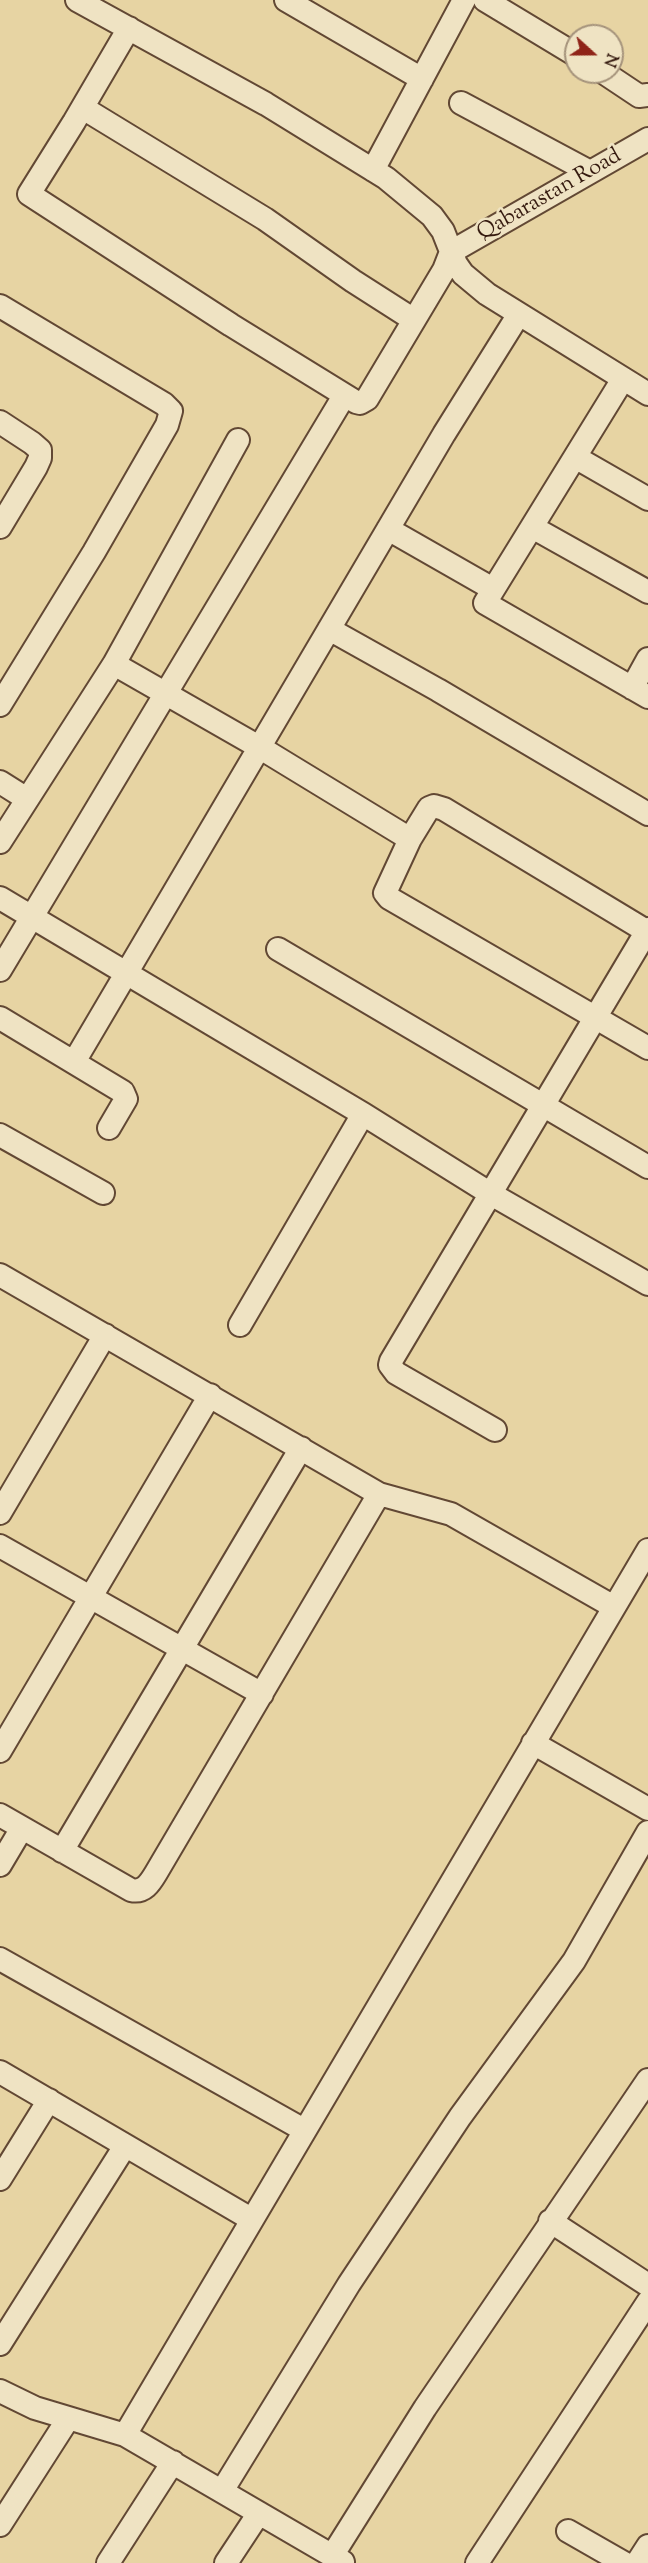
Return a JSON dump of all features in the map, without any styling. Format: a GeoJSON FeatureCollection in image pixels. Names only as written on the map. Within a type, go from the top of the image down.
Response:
{"type":"FeatureCollection","features":[{"type":"Feature","properties":{"kind":"street"},"geometry":{"type":"LineString","coordinates":[[286,0],[422,79]]}},
{"type":"Feature","properties":{"kind":"street"},"geometry":{"type":"LineString","coordinates":[[374,170],[464,0]]}},
{"type":"Feature","properties":{"kind":"street"},"geometry":{"type":"LineString","coordinates":[[485,0],[564,48]]}},
{"type":"Feature","properties":{"kind":"street"},"geometry":{"type":"LineString","coordinates":[[80,1],[266,104],[374,170],[432,216],[443,231],[463,274],[487,294],[648,394]]}},
{"type":"Feature","properties":{"kind":"street"},"geometry":{"type":"LineString","coordinates":[[129,28],[83,108],[29,194],[231,325],[314,374],[344,396],[360,402],[367,399],[444,270],[451,252]]}},
{"type":"Feature","properties":{"kind":"street"},"geometry":{"type":"LineString","coordinates":[[621,84],[639,96],[648,95]]}},
{"type":"Feature","properties":{"kind":"street"},"geometry":{"type":"LineString","coordinates":[[461,103],[590,172]]}},
{"type":"Feature","properties":{"kind":"street"},"geometry":{"type":"LineString","coordinates":[[83,108],[265,219],[353,281],[414,320]]}},
{"type":"Feature","properties":{"kind":"street","name":"Qabarastan Road"},"geometry":{"type":"LineString","coordinates":[[451,252],[646,142]]}},
{"type":"Feature","properties":{"kind":"street"},"geometry":{"type":"LineString","coordinates":[[0,306],[164,404],[171,411],[167,425],[94,552],[2,696]]}},
{"type":"Feature","properties":{"kind":"street"},"geometry":{"type":"LineString","coordinates":[[74,1062],[444,434],[519,314]]}},
{"type":"Feature","properties":{"kind":"street"},"geometry":{"type":"LineString","coordinates":[[623,379],[485,604],[640,692],[648,659]]}},
{"type":"Feature","properties":{"kind":"street"},"geometry":{"type":"LineString","coordinates":[[0,970],[344,396]]}},
{"type":"Feature","properties":{"kind":"street"},"geometry":{"type":"LineString","coordinates":[[0,422],[37,446],[40,458],[0,527]]}},
{"type":"Feature","properties":{"kind":"street"},"geometry":{"type":"LineString","coordinates":[[0,842],[114,664],[238,440]]}},
{"type":"Feature","properties":{"kind":"street"},"geometry":{"type":"LineString","coordinates":[[575,457],[648,499]]}},
{"type":"Feature","properties":{"kind":"street"},"geometry":{"type":"LineString","coordinates":[[532,526],[648,592]]}},
{"type":"Feature","properties":{"kind":"street"},"geometry":{"type":"LineString","coordinates":[[388,529],[493,589]]}},
{"type":"Feature","properties":{"kind":"street"},"geometry":{"type":"LineString","coordinates":[[328,629],[438,690],[648,814]]}},
{"type":"Feature","properties":{"kind":"street"},"geometry":{"type":"LineString","coordinates":[[114,664],[259,747],[410,839]]}},
{"type":"Feature","properties":{"kind":"street"},"geometry":{"type":"LineString","coordinates":[[0,782],[27,799]]}},
{"type":"Feature","properties":{"kind":"street"},"geometry":{"type":"LineString","coordinates":[[495,1430],[396,1373],[390,1365],[595,1018],[648,931],[444,809],[435,806],[429,808],[410,839],[385,893],[389,898],[595,1018],[648,1048]]}},
{"type":"Feature","properties":{"kind":"street"},"geometry":{"type":"LineString","coordinates":[[0,898],[363,1114],[491,1194],[648,1284]]}},
{"type":"Feature","properties":{"kind":"street"},"geometry":{"type":"LineString","coordinates":[[278,949],[648,1167]]}},
{"type":"Feature","properties":{"kind":"street"},"geometry":{"type":"LineString","coordinates":[[0,1018],[125,1095],[124,1102],[109,1128]]}},
{"type":"Feature","properties":{"kind":"street"},"geometry":{"type":"LineString","coordinates":[[240,1325],[363,1114]]}},
{"type":"Feature","properties":{"kind":"street"},"geometry":{"type":"LineString","coordinates":[[0,1135],[102,1192]]}},
{"type":"Feature","properties":{"kind":"street"},"geometry":{"type":"LineString","coordinates":[[0,1275],[380,1494],[451,1514],[614,1607]]}},
{"type":"Feature","properties":{"kind":"street"},"geometry":{"type":"LineString","coordinates":[[3,1499],[105,1335]]}},
{"type":"Feature","properties":{"kind":"street"},"geometry":{"type":"LineString","coordinates":[[0,1751],[210,1395]]}},
{"type":"Feature","properties":{"kind":"street"},"geometry":{"type":"LineString","coordinates":[[62,1851],[301,1448]]}},
{"type":"Feature","properties":{"kind":"street"},"geometry":{"type":"LineString","coordinates":[[0,1815],[131,1890],[136,1891],[146,1887],[156,1874],[380,1494]]}},
{"type":"Feature","properties":{"kind":"street"},"geometry":{"type":"LineString","coordinates":[[0,1546],[262,1694]]}},
{"type":"Feature","properties":{"kind":"street"},"geometry":{"type":"LineString","coordinates":[[125,2435],[648,1550]]}},
{"type":"Feature","properties":{"kind":"street"},"geometry":{"type":"LineString","coordinates":[[533,1743],[648,1809]]}},
{"type":"Feature","properties":{"kind":"street"},"geometry":{"type":"LineString","coordinates":[[0,1865],[22,1828]]}},
{"type":"Feature","properties":{"kind":"street"},"geometry":{"type":"LineString","coordinates":[[222,2491],[349,2284],[460,2117],[574,1961],[648,1832]]}},
{"type":"Feature","properties":{"kind":"street"},"geometry":{"type":"LineString","coordinates":[[0,1959],[304,2130]]}},
{"type":"Feature","properties":{"kind":"street"},"geometry":{"type":"LineString","coordinates":[[0,2072],[251,2219]]}},
{"type":"Feature","properties":{"kind":"street"},"geometry":{"type":"LineString","coordinates":[[0,2391],[35,2408],[68,2420],[125,2435],[338,2559],[425,2408],[648,2080]]}},
{"type":"Feature","properties":{"kind":"street"},"geometry":{"type":"LineString","coordinates":[[0,2179],[49,2100]]}},
{"type":"Feature","properties":{"kind":"street"},"geometry":{"type":"LineString","coordinates":[[0,2344],[125,2146]]}},
{"type":"Feature","properties":{"kind":"street"},"geometry":{"type":"LineString","coordinates":[[550,2221],[648,2285]]}},
{"type":"Feature","properties":{"kind":"street"},"geometry":{"type":"LineString","coordinates":[[477,2563],[648,2302]]}},
{"type":"Feature","properties":{"kind":"street"},"geometry":{"type":"LineString","coordinates":[[0,2525],[68,2420]]}},
{"type":"Feature","properties":{"kind":"street"},"geometry":{"type":"LineString","coordinates":[[108,2563],[173,2462]]}},
{"type":"Feature","properties":{"kind":"street"},"geometry":{"type":"LineString","coordinates":[[226,2563],[259,2512]]}},
{"type":"Feature","properties":{"kind":"street"},"geometry":{"type":"LineString","coordinates":[[568,2531],[624,2563]]}},
{"type":"Feature","properties":{"kind":"street"},"geometry":{"type":"LineString","coordinates":[[637,2563],[648,2546]]}}]}
